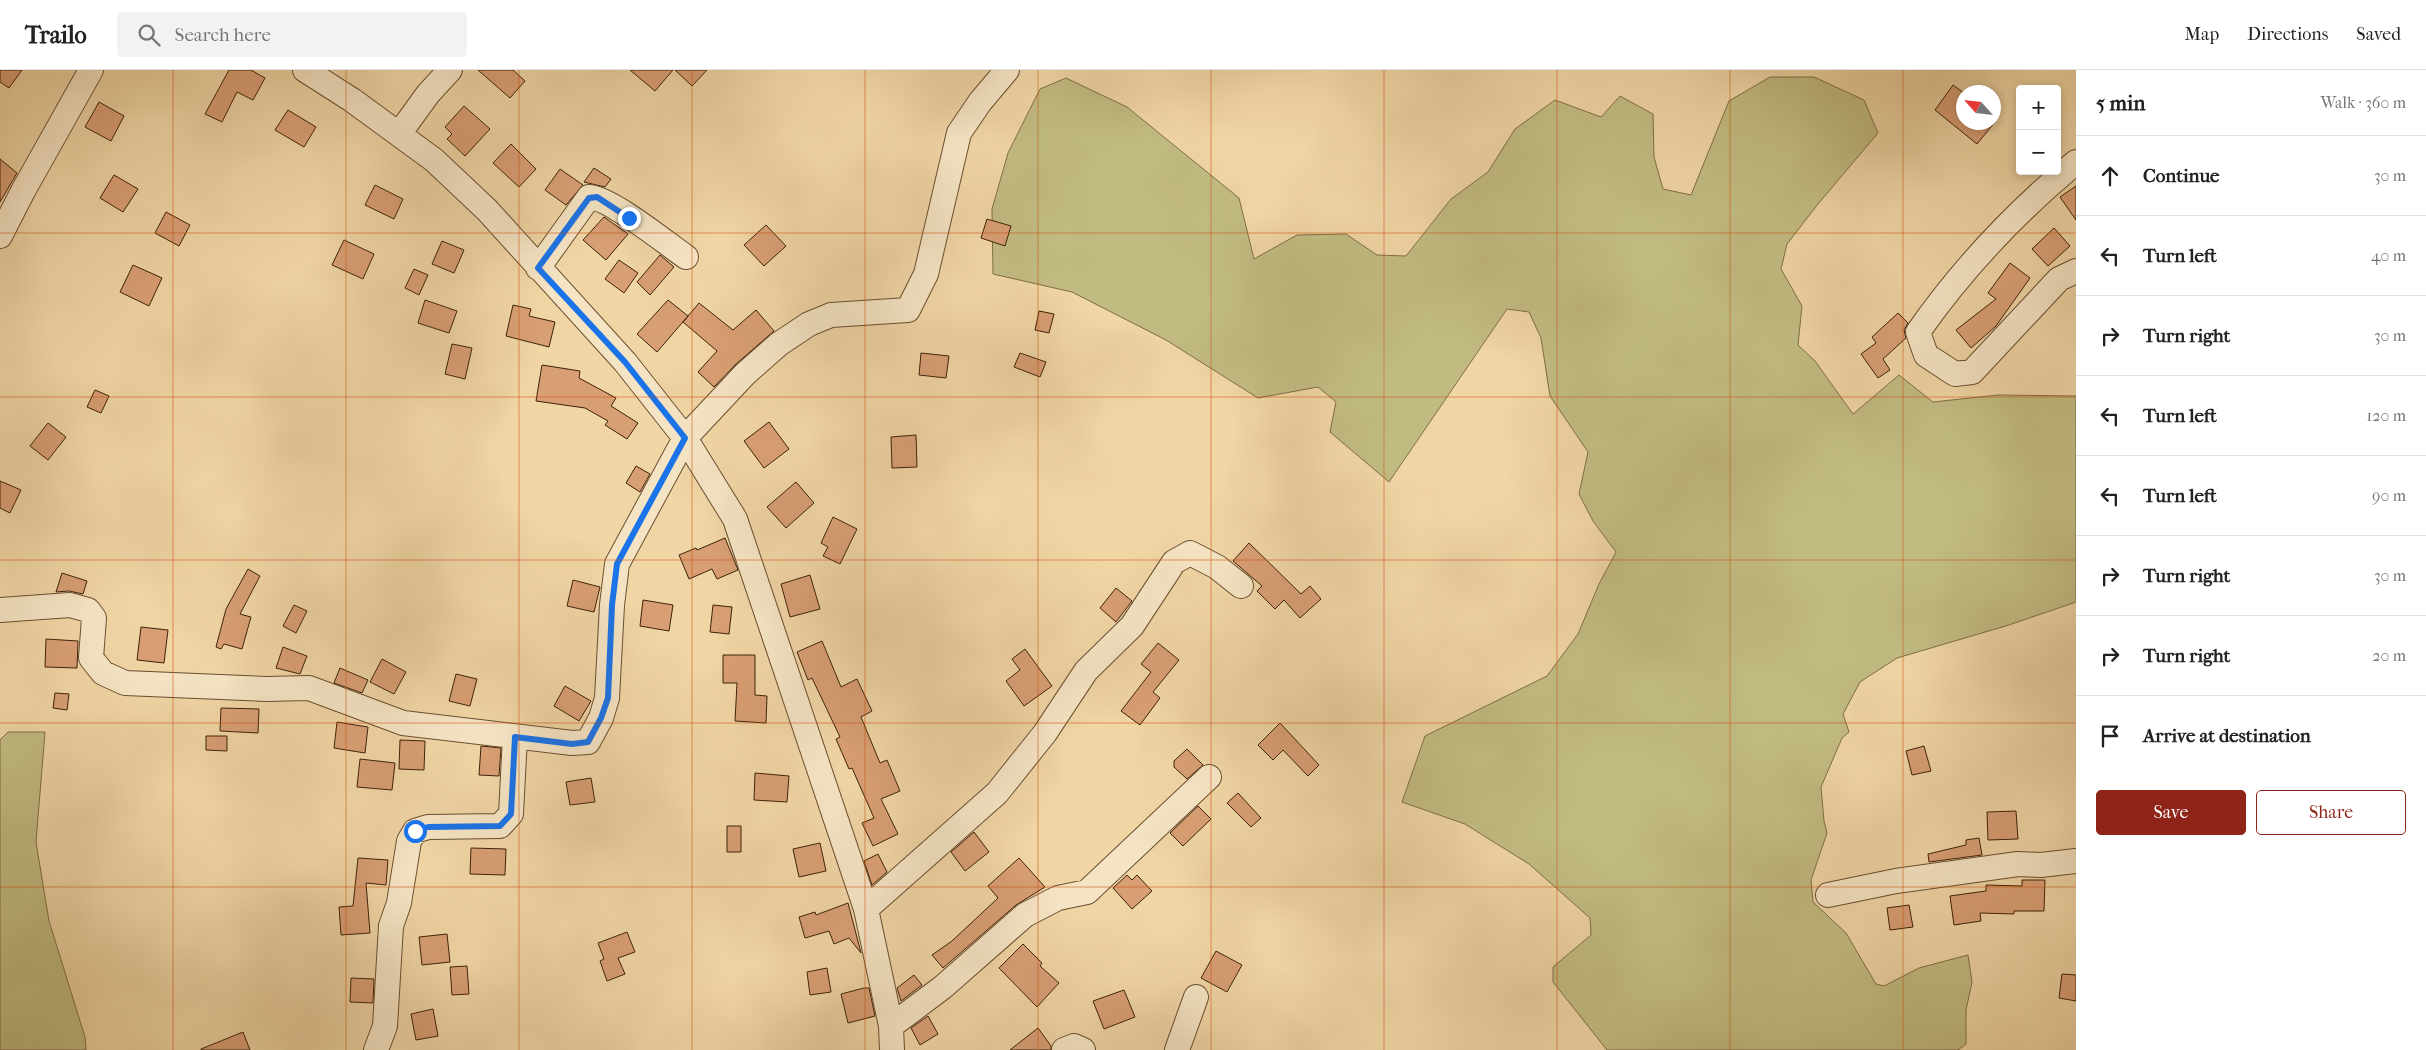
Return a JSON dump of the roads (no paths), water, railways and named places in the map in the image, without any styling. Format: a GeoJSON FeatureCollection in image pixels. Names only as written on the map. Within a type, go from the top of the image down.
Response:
{"type":"FeatureCollection","features":[{"type":"Feature","properties":{"kind":"street"},"geometry":{"type":"LineString","coordinates":[[0,236],[91,70]]}},
{"type":"Feature","properties":{"kind":"street"},"geometry":{"type":"LineString","coordinates":[[304,70],[434,160],[487,210],[625,362],[685,438],[735,519],[866,909],[891,1026],[892,1050]]}},
{"type":"Feature","properties":{"kind":"street"},"geometry":{"type":"LineString","coordinates":[[399,134],[428,94],[450,70]]}},
{"type":"Feature","properties":{"kind":"street"},"geometry":{"type":"LineString","coordinates":[[0,610],[70,605],[88,610],[94,618],[91,658],[104,674],[125,683],[266,689],[309,688],[403,723],[572,744],[588,742],[601,718],[608,698],[612,605],[617,564],[685,438],[745,374],[779,344],[809,324],[831,315],[908,310],[926,274],[959,133],[980,102],[1007,70]]}},
{"type":"Feature","properties":{"kind":"street"},"geometry":{"type":"LineString","coordinates":[[2076,162],[2034,197],[2003,229],[1936,307],[1918,332],[1926,355],[1956,374],[1972,372],[2059,279],[2076,271]]}},
{"type":"Feature","properties":{"kind":"street"},"geometry":{"type":"LineString","coordinates":[[538,268],[589,198],[597,197],[612,205],[686,257]]}},
{"type":"Feature","properties":{"kind":"street"},"geometry":{"type":"LineString","coordinates":[[866,909],[996,793],[1045,732],[1086,671],[1132,626],[1174,562],[1190,553],[1217,567],[1241,586]]}},
{"type":"Feature","properties":{"kind":"street"},"geometry":{"type":"LineString","coordinates":[[376,1050],[385,1026],[392,926],[399,903],[409,841],[415,831],[428,827],[500,826],[511,814],[515,737]]}},
{"type":"Feature","properties":{"kind":"street"},"geometry":{"type":"LineString","coordinates":[[891,1026],[943,986],[1025,915],[1058,898],[1087,892],[1209,777]]}},
{"type":"Feature","properties":{"kind":"street"},"geometry":{"type":"LineString","coordinates":[[1828,895],[1896,881],[2018,864],[2041,865],[2076,861]]}},
{"type":"Feature","properties":{"kind":"street"},"geometry":{"type":"LineString","coordinates":[[1177,1050],[1196,997]]}},
{"type":"Feature","properties":{"kind":"street"},"geometry":{"type":"LineString","coordinates":[[1064,1050],[1074,1046],[1083,1050]]}}]}
